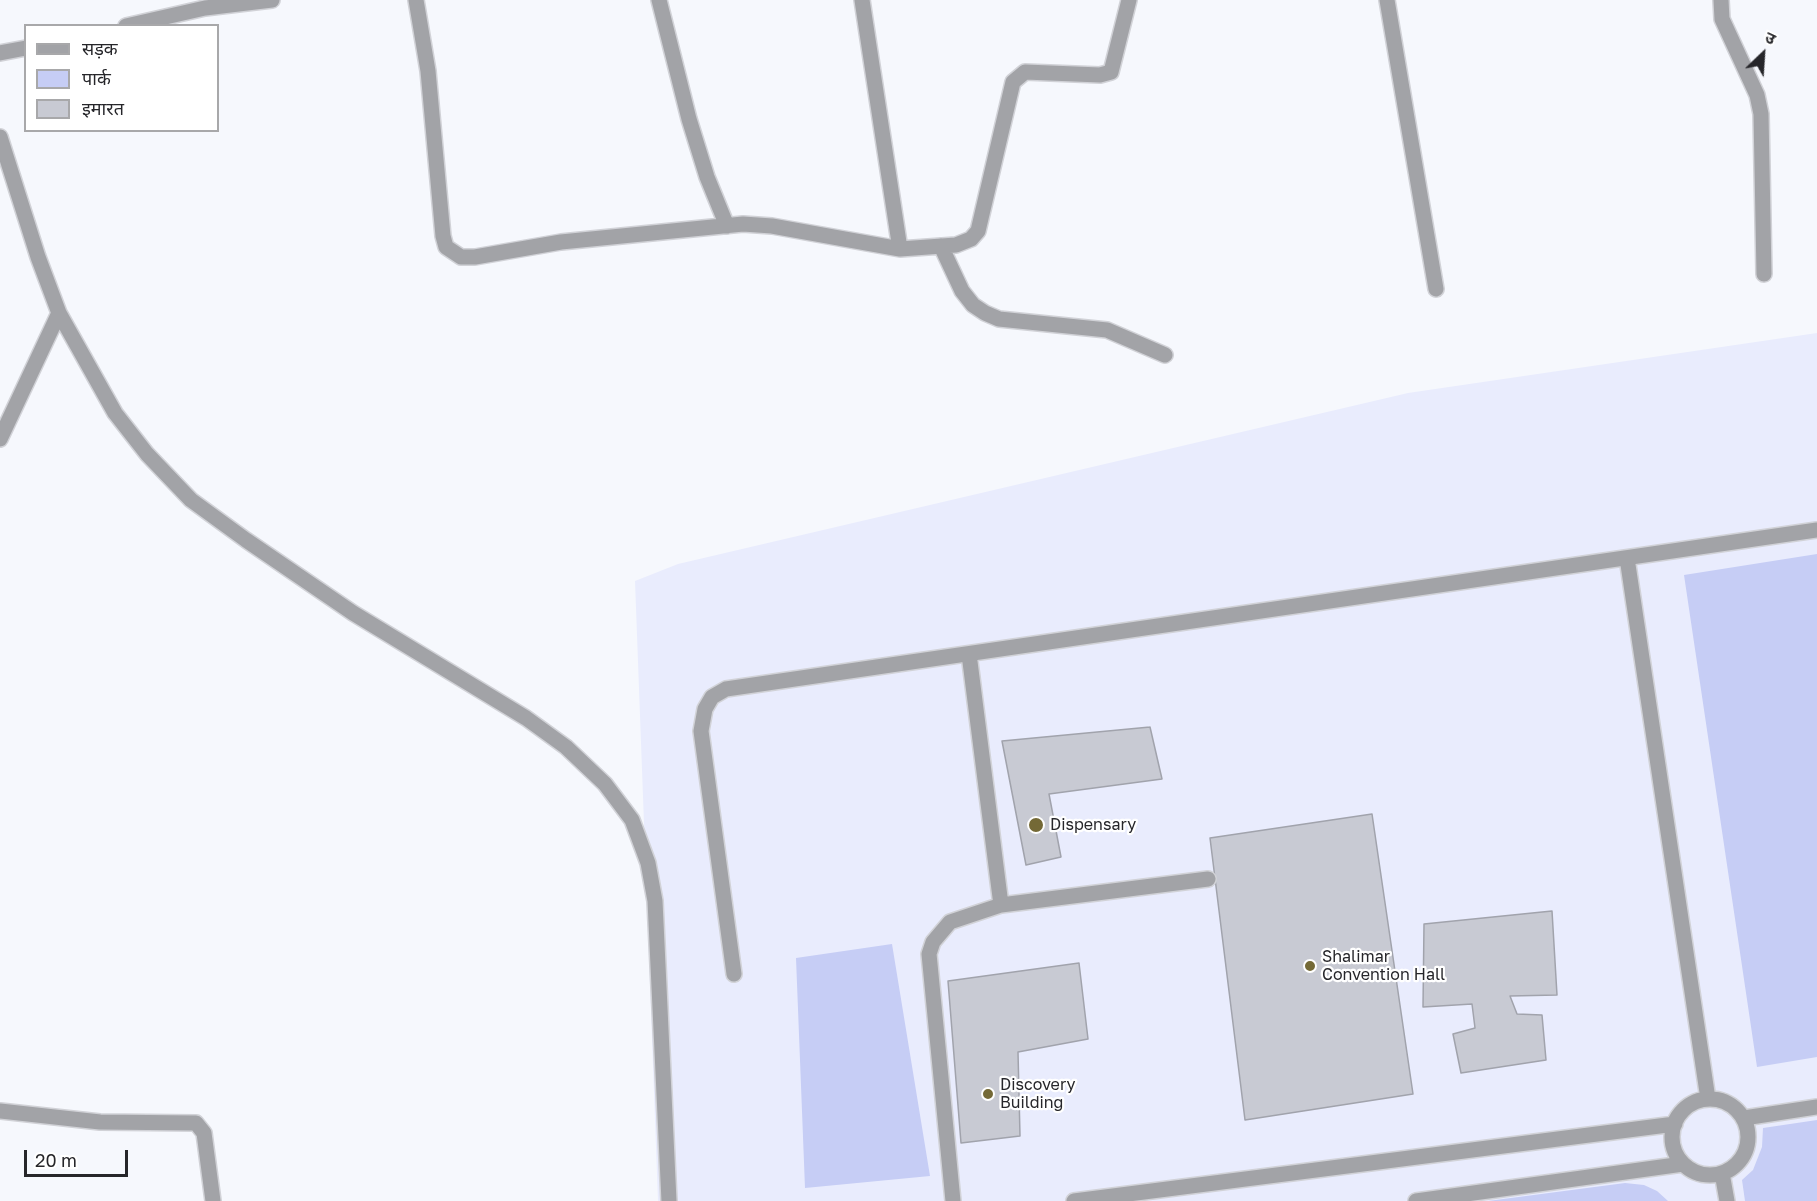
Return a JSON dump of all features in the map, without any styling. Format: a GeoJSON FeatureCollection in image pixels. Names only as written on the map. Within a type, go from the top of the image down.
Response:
{"type":"FeatureCollection","features":[{"type":"Feature","properties":{"kind":"street"},"geometry":{"type":"LineString","coordinates":[[135,24],[205,8],[272,0]]}},
{"type":"Feature","properties":{"kind":"street"},"geometry":{"type":"LineString","coordinates":[[416,0],[428,71],[447,247],[461,257],[475,257],[561,242],[727,226],[772,226],[900,249],[956,245],[971,239],[978,231],[1013,82],[1025,72],[1100,75],[1111,72],[1129,0]]}},
{"type":"Feature","properties":{"kind":"street"},"geometry":{"type":"LineString","coordinates":[[659,0],[689,119],[707,177],[727,226]]}},
{"type":"Feature","properties":{"kind":"street"},"geometry":{"type":"LineString","coordinates":[[862,0],[900,249]]}},
{"type":"Feature","properties":{"kind":"street"},"geometry":{"type":"LineString","coordinates":[[1387,0],[1437,289]]}},
{"type":"Feature","properties":{"kind":"street"},"geometry":{"type":"LineString","coordinates":[[1721,0],[1722,19],[1757,95],[1761,114],[1764,274]]}},
{"type":"Feature","properties":{"kind":"street"},"geometry":{"type":"LineString","coordinates":[[0,53],[24,48]]}},
{"type":"Feature","properties":{"kind":"street"},"geometry":{"type":"LineString","coordinates":[[0,137],[38,257],[59,313],[115,413],[147,454],[191,500],[353,613],[526,718],[566,747],[605,784],[632,820],[648,863],[655,901],[669,1201]]}},
{"type":"Feature","properties":{"kind":"street"},"geometry":{"type":"LineString","coordinates":[[941,246],[962,291],[973,305],[985,314],[999,320],[1107,330],[1166,355]]}},
{"type":"Feature","properties":{"kind":"street"},"geometry":{"type":"LineString","coordinates":[[0,439],[59,313]]}},
{"type":"Feature","properties":{"kind":"street"},"geometry":{"type":"LineString","coordinates":[[734,974],[701,731],[705,709],[712,697],[726,689],[1817,530]]}},
{"type":"Feature","properties":{"kind":"street"},"geometry":{"type":"LineString","coordinates":[[1627,558],[1708,1099]]}},
{"type":"Feature","properties":{"kind":"street"},"geometry":{"type":"LineString","coordinates":[[969,654],[1001,905]]}},
{"type":"Feature","properties":{"kind":"street"},"geometry":{"type":"LineString","coordinates":[[953,1201],[929,954],[933,942],[950,922],[1001,905],[1208,879]]}},
{"type":"Feature","properties":{"kind":"street"},"geometry":{"type":"LineString","coordinates":[[1416,1201],[1683,1164],[1705,1175],[1722,1173],[1739,1162],[1745,1152],[1748,1140],[1744,1118],[1721,1101],[1708,1099],[1686,1108],[1675,1124],[1672,1141],[1683,1164]]}},
{"type":"Feature","properties":{"kind":"street"},"geometry":{"type":"LineString","coordinates":[[1744,1118],[1817,1107]]}},
{"type":"Feature","properties":{"kind":"street"},"geometry":{"type":"LineString","coordinates":[[0,1112],[100,1122],[196,1123],[204,1133],[213,1201]]}},
{"type":"Feature","properties":{"kind":"street"},"geometry":{"type":"LineString","coordinates":[[1074,1201],[1675,1124]]}},
{"type":"Feature","properties":{"kind":"street"},"geometry":{"type":"LineString","coordinates":[[1722,1173],[1727,1201]]}},
{"type":"Feature","properties":{"kind":"shaded area"},"geometry":{"type":"Polygon","coordinates":[[[1817,333],[1817,1201],[658,1201],[635,581],[678,564],[1408,393],[1817,333]]]}},
{"type":"Feature","properties":{"kind":"green space"},"geometry":{"type":"Polygon","coordinates":[[[1817,554],[1817,1057],[1757,1067],[1684,575],[1817,554]]]}},
{"type":"Feature","properties":{"kind":"green space"},"geometry":{"type":"Polygon","coordinates":[[[892,944],[930,1176],[805,1188],[796,958],[892,944]]]}},
{"type":"Feature","properties":{"kind":"green space"},"geometry":{"type":"Polygon","coordinates":[[[1817,1120],[1817,1201],[1745,1201],[1742,1180],[1753,1170],[1762,1147],[1763,1128],[1817,1120]]]}},
{"type":"Feature","properties":{"kind":"green space"},"geometry":{"type":"Polygon","coordinates":[[[1625,1183],[1644,1185],[1657,1191],[1668,1201],[1488,1201],[1625,1183]]]}},
{"type":"Feature","properties":{"kind":"building","name":"Dispensary"},"geometry":{"type":"Polygon","coordinates":[[[1150,727],[1162,779],[1049,794],[1061,857],[1026,865],[1002,741],[1150,727]]]}},
{"type":"Feature","properties":{"kind":"building","name":"Shalimar Convention Hall"},"geometry":{"type":"Polygon","coordinates":[[[1372,814],[1413,1094],[1245,1120],[1210,838],[1372,814]]]}},
{"type":"Feature","properties":{"kind":"building"},"geometry":{"type":"Polygon","coordinates":[[[1552,911],[1557,995],[1510,996],[1517,1014],[1542,1015],[1546,1060],[1461,1073],[1453,1034],[1475,1028],[1472,1004],[1423,1007],[1424,924],[1552,911]]]}},
{"type":"Feature","properties":{"kind":"building","name":"Discovery Building"},"geometry":{"type":"Polygon","coordinates":[[[1079,963],[1088,1039],[1018,1052],[1020,1136],[961,1143],[948,981],[1079,963]]]}},
{"type":"Feature","properties":{"kind":"place","name":"Dispensary"},"geometry":{"type":"Point","coordinates":[1036,825]}},
{"type":"Feature","properties":{"kind":"place","name":"Shalimar Convention Hall"},"geometry":{"type":"Point","coordinates":[1310,966]}},
{"type":"Feature","properties":{"kind":"place","name":"Discovery Building"},"geometry":{"type":"Point","coordinates":[988,1094]}}]}
